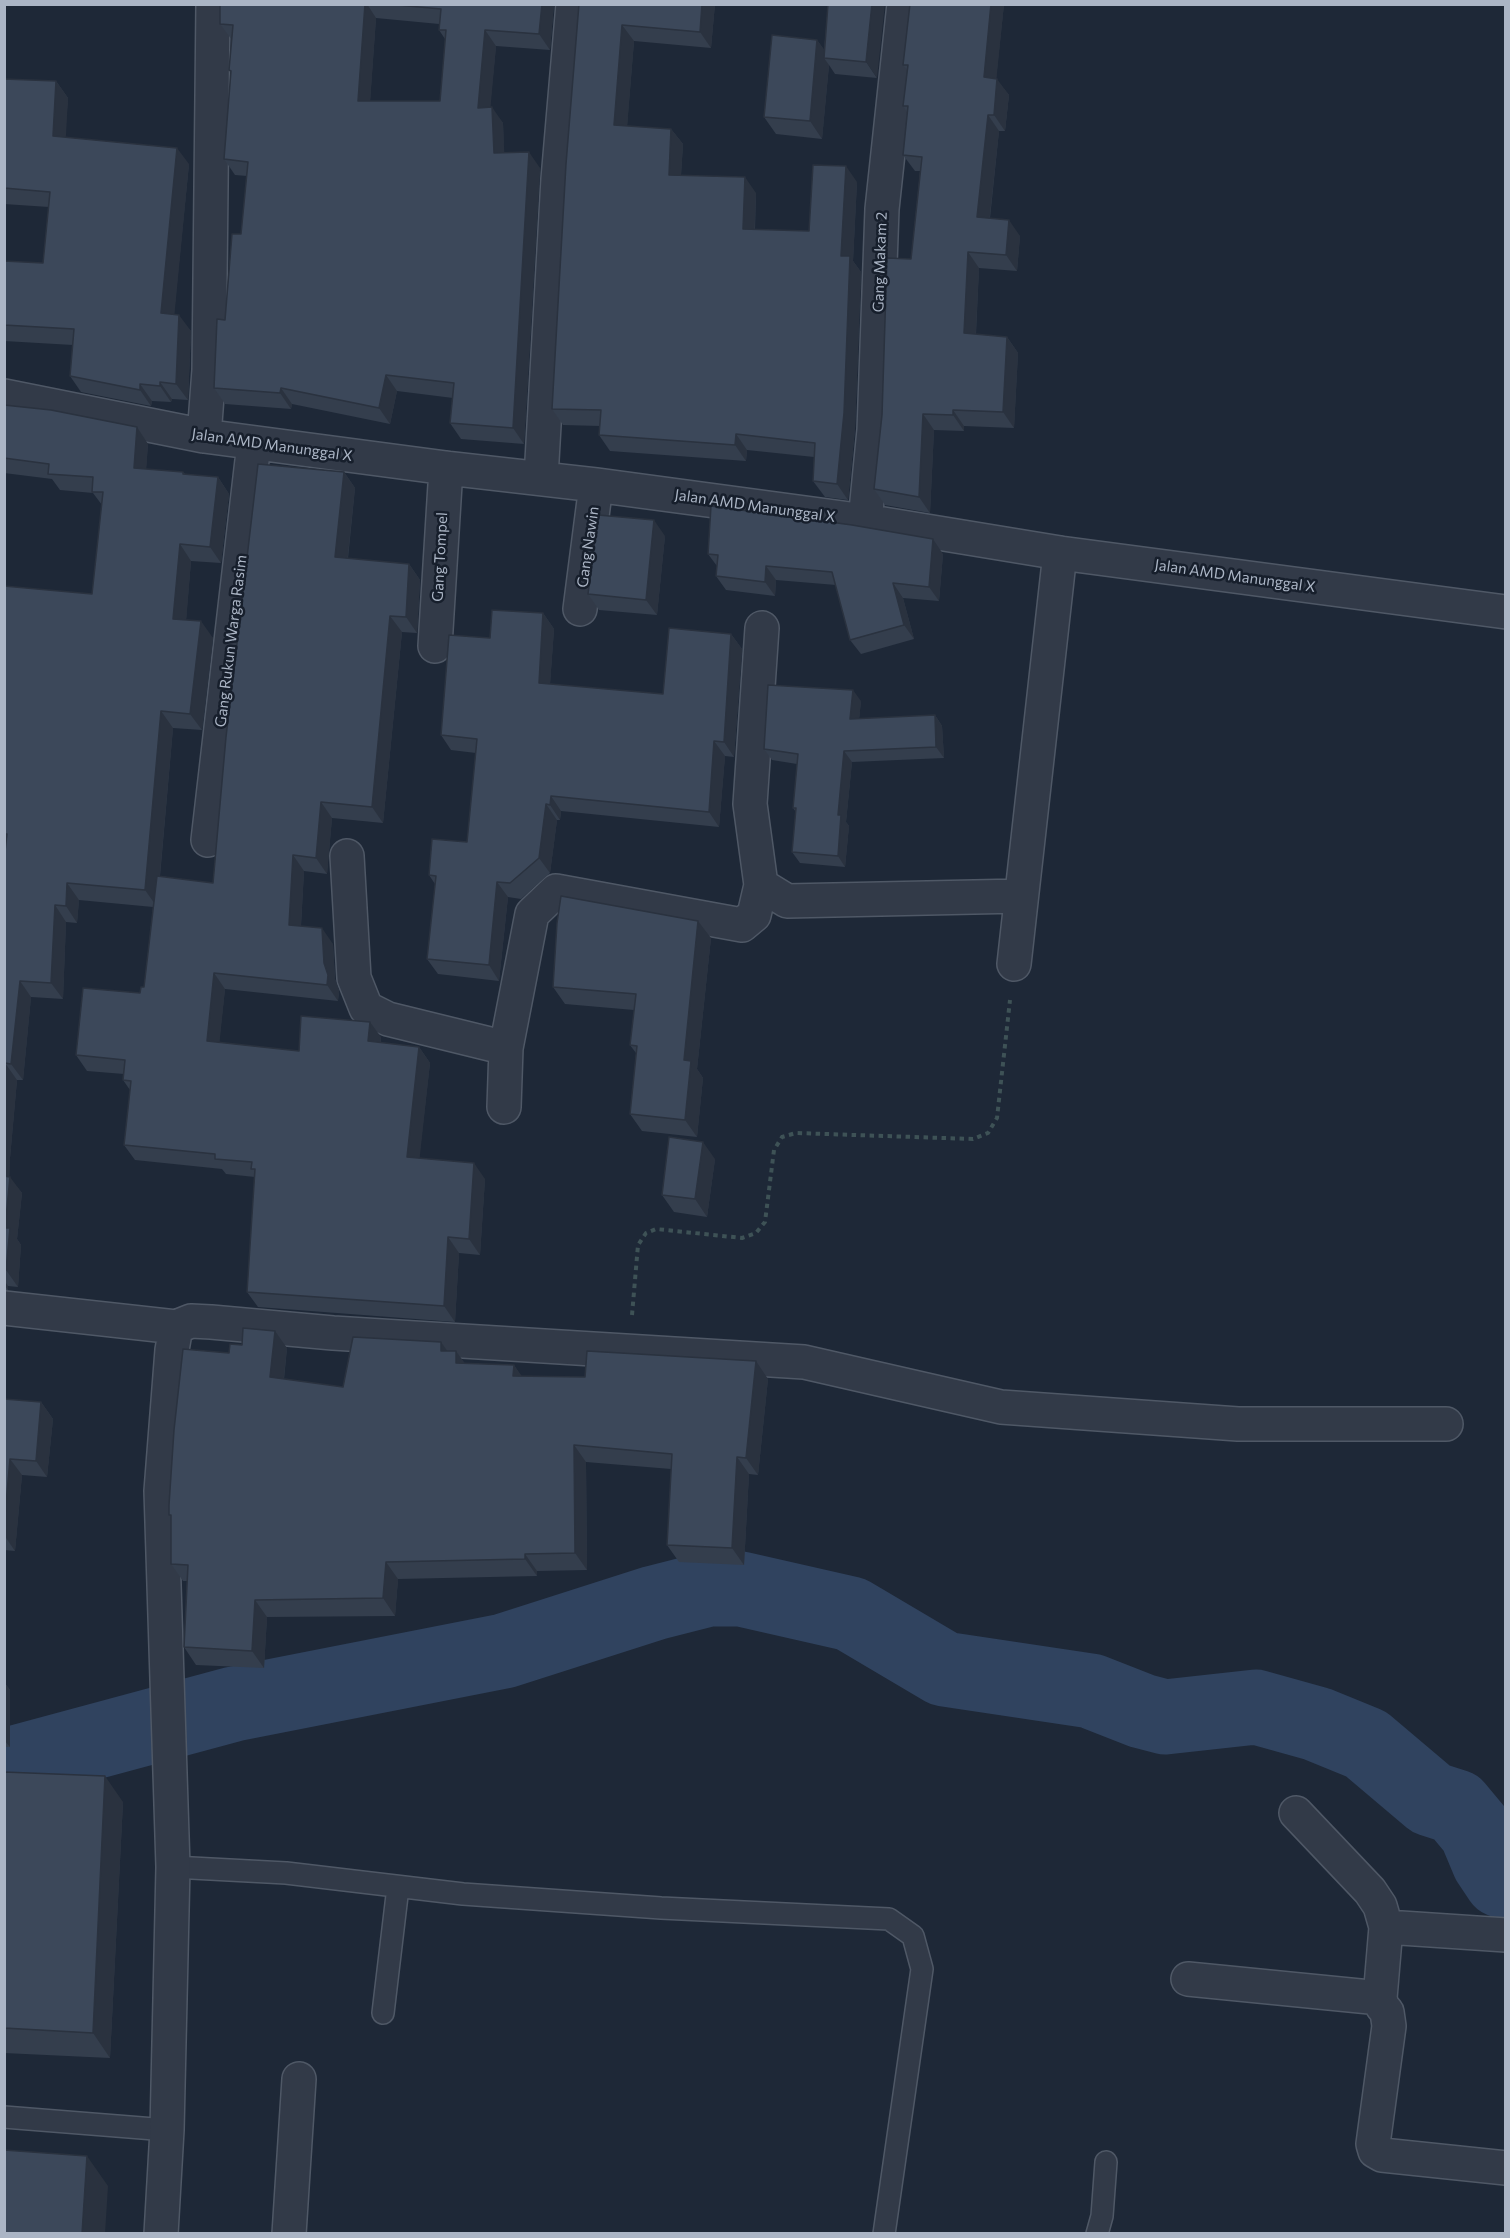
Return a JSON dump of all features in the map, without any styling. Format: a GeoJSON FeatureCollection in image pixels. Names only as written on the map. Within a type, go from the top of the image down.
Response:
{"type":"FeatureCollection","features":[{"type":"Feature","properties":{"kind":"street"},"geometry":{"type":"LineString","coordinates":[[204,436],[209,370],[213,4]]}},
{"type":"Feature","properties":{"kind":"street"},"geometry":{"type":"LineString","coordinates":[[541,478],[558,179],[573,4]]}},
{"type":"Feature","properties":{"kind":"street","name":"Gang Makam 2"},"geometry":{"type":"LineString","coordinates":[[865,520],[874,430],[882,209],[904,4]]}},
{"type":"Feature","properties":{"kind":"street","name":"Jalan AMD Manunggal X"},"geometry":{"type":"LineString","coordinates":[[4,396],[204,436],[446,468],[596,484],[865,520],[1060,553],[1506,612]]}},
{"type":"Feature","properties":{"kind":"street","name":"Gang Rukun Warga Rasim"},"geometry":{"type":"LineString","coordinates":[[208,840],[254,443]]}},
{"type":"Feature","properties":{"kind":"street","name":"Gang Tompel"},"geometry":{"type":"LineString","coordinates":[[435,646],[446,468]]}},
{"type":"Feature","properties":{"kind":"street","name":"Gang Nawin"},"geometry":{"type":"LineString","coordinates":[[579,609],[596,484]]}},
{"type":"Feature","properties":{"kind":"street"},"geometry":{"type":"LineString","coordinates":[[1014,964],[1060,553]]}},
{"type":"Feature","properties":{"kind":"street"},"geometry":{"type":"LineString","coordinates":[[504,1107],[506,1048],[532,914],[556,891],[742,926],[754,915],[761,885],[750,804],[762,628]]}},
{"type":"Feature","properties":{"kind":"street"},"geometry":{"type":"LineString","coordinates":[[347,855],[354,978],[366,1008],[388,1019],[506,1048]]}},
{"type":"Feature","properties":{"kind":"street"},"geometry":{"type":"LineString","coordinates":[[761,885],[787,901],[1021,896]]}},
{"type":"Feature","properties":{"kind":"street"},"geometry":{"type":"LineString","coordinates":[[4,1308],[176,1327],[191,1321],[333,1333],[804,1362],[1001,1407],[1238,1424],[1446,1424]]}},
{"type":"Feature","properties":{"kind":"street"},"geometry":{"type":"LineString","coordinates":[[160,2234],[167,2130],[173,1867],[161,1491],[172,1350],[176,1327]]}},
{"type":"Feature","properties":{"kind":"street"},"geometry":{"type":"LineString","coordinates":[[1296,1814],[1370,1891],[1380,1906],[1386,1927],[1380,1998],[1387,2012],[1389,2026],[1373,2144],[1375,2151],[1382,2156],[1506,2168]]}},
{"type":"Feature","properties":{"kind":"street"},"geometry":{"type":"LineString","coordinates":[[1386,1927],[1506,1935]]}},
{"type":"Feature","properties":{"kind":"street"},"geometry":{"type":"LineString","coordinates":[[1188,1979],[1380,1998]]}},
{"type":"Feature","properties":{"kind":"street"},"geometry":{"type":"LineString","coordinates":[[290,2234],[299,2079]]}},
{"type":"Feature","properties":{"kind":"lane"},"geometry":{"type":"LineString","coordinates":[[173,1867],[286,1873],[463,1894],[661,1908],[889,1919],[913,1936],[922,1970],[884,2234]]}},
{"type":"Feature","properties":{"kind":"lane"},"geometry":{"type":"LineString","coordinates":[[383,2013],[398,1887]]}},
{"type":"Feature","properties":{"kind":"lane"},"geometry":{"type":"LineString","coordinates":[[4,2117],[167,2130]]}},
{"type":"Feature","properties":{"kind":"lane"},"geometry":{"type":"LineString","coordinates":[[1096,2234],[1102,2216],[1106,2162]]}},
{"type":"Feature","properties":{"kind":"path"},"geometry":{"type":"LineString","coordinates":[[629,1351],[638,1245],[646,1233],[656,1229],[742,1238],[756,1233],[765,1222],[774,1150],[782,1137],[796,1133],[973,1139],[988,1133],[997,1118],[1014,964]]}},
{"type":"Feature","properties":{"kind":"building"},"geometry":{"type":"Polygon","coordinates":[[[220,4],[365,4],[358,101],[440,101],[446,30],[439,30],[441,9],[387,4],[542,4],[539,34],[485,30],[478,108],[492,107],[494,153],[529,152],[513,428],[450,423],[454,383],[386,375],[379,408],[281,388],[280,393],[214,388],[217,319],[225,320],[232,234],[241,234],[248,162],[224,159],[233,25],[220,24],[220,4]]]}},
{"type":"Feature","properties":{"kind":"building"},"geometry":{"type":"Polygon","coordinates":[[[579,4],[702,4],[700,32],[622,25],[614,125],[671,129],[669,175],[745,177],[743,229],[809,231],[813,165],[846,166],[841,256],[850,256],[844,413],[837,484],[813,481],[815,443],[736,434],[735,445],[599,435],[601,410],[552,409],[566,164],[579,4]]]}},
{"type":"Feature","properties":{"kind":"building"},"geometry":{"type":"Polygon","coordinates":[[[828,4],[872,4],[866,62],[824,58],[828,4]]]}},
{"type":"Feature","properties":{"kind":"building"},"geometry":{"type":"Polygon","coordinates":[[[910,4],[991,4],[984,77],[997,79],[994,115],[988,115],[977,217],[1009,220],[1006,255],[968,252],[964,333],[1007,337],[1003,412],[953,410],[953,415],[923,414],[919,497],[874,489],[882,415],[887,258],[911,259],[922,157],[903,155],[908,106],[903,106],[908,65],[903,65],[910,4]]]}},
{"type":"Feature","properties":{"kind":"building"},"geometry":{"type":"Polygon","coordinates":[[[772,35],[817,40],[810,121],[764,117],[772,35]]]}},
{"type":"Feature","properties":{"kind":"building"},"geometry":{"type":"Polygon","coordinates":[[[4,79],[56,81],[53,136],[177,148],[161,313],[179,315],[176,384],[160,382],[160,386],[140,384],[140,390],[70,376],[74,329],[4,325],[4,261],[43,263],[50,192],[4,188],[4,79]]]}},
{"type":"Feature","properties":{"kind":"building"},"geometry":{"type":"Polygon","coordinates":[[[4,405],[51,410],[137,427],[134,468],[218,477],[210,547],[180,544],[173,619],[201,621],[190,714],[161,711],[145,890],[67,883],[66,906],[55,905],[51,983],[20,981],[11,1064],[5,1063],[4,1074],[4,860],[7,834],[4,834],[4,586],[92,594],[103,492],[92,492],[93,477],[48,474],[49,464],[4,458],[4,405]]]}},
{"type":"Feature","properties":{"kind":"building"},"geometry":{"type":"Polygon","coordinates":[[[258,464],[344,472],[335,557],[409,564],[406,617],[390,616],[372,807],[321,802],[316,858],[293,855],[289,925],[322,928],[324,963],[328,975],[327,985],[214,973],[207,1041],[299,1051],[301,1016],[370,1022],[368,1041],[419,1047],[407,1157],[474,1163],[469,1239],[448,1237],[444,1306],[247,1292],[255,1169],[251,1169],[252,1162],[215,1159],[215,1154],[124,1145],[131,1081],[123,1080],[125,1060],[76,1055],[83,988],[140,993],[141,987],[144,987],[157,876],[213,883],[226,737],[258,464]]]}},
{"type":"Feature","properties":{"kind":"building"},"geometry":{"type":"Polygon","coordinates":[[[711,506],[852,525],[933,539],[929,587],[893,583],[904,625],[850,640],[832,572],[766,566],[765,582],[716,576],[718,555],[708,554],[711,506]]]}},
{"type":"Feature","properties":{"kind":"building"},"geometry":{"type":"Polygon","coordinates":[[[598,515],[654,520],[646,600],[588,594],[598,515]]]}},
{"type":"Feature","properties":{"kind":"building"},"geometry":{"type":"Polygon","coordinates":[[[492,610],[543,613],[539,683],[663,694],[669,628],[731,634],[724,742],[714,741],[709,812],[551,796],[550,805],[546,804],[539,858],[510,883],[497,882],[489,965],[427,959],[436,876],[429,875],[432,839],[467,842],[477,739],[441,735],[449,635],[490,638],[492,610]]]}},
{"type":"Feature","properties":{"kind":"building"},"geometry":{"type":"Polygon","coordinates":[[[768,685],[853,690],[850,719],[935,715],[936,747],[844,751],[838,815],[841,815],[838,856],[792,852],[798,754],[764,749],[768,685]]]}},
{"type":"Feature","properties":{"kind":"building"},"geometry":{"type":"Polygon","coordinates":[[[561,896],[698,921],[684,1060],[691,1061],[685,1120],[630,1114],[637,1046],[630,1045],[636,994],[553,987],[561,896]]]}},
{"type":"Feature","properties":{"kind":"building"},"geometry":{"type":"Polygon","coordinates":[[[669,1137],[703,1142],[695,1199],[662,1195],[669,1137]]]}},
{"type":"Feature","properties":{"kind":"building"},"geometry":{"type":"Polygon","coordinates":[[[4,1176],[10,1177],[5,1228],[10,1228],[6,1270],[4,1270],[4,1176]]]}},
{"type":"Feature","properties":{"kind":"building"},"geometry":{"type":"Polygon","coordinates":[[[243,1328],[275,1331],[270,1377],[343,1387],[353,1337],[441,1342],[441,1351],[456,1351],[456,1363],[514,1365],[513,1376],[585,1377],[587,1351],[756,1361],[746,1458],[737,1457],[732,1548],[667,1545],[672,1454],[574,1445],[575,1553],[525,1554],[525,1559],[386,1562],[383,1598],[255,1600],[252,1651],[184,1647],[188,1565],[171,1564],[171,1515],[169,1515],[174,1430],[183,1349],[229,1353],[230,1344],[242,1345],[243,1328]]]}},
{"type":"Feature","properties":{"kind":"building"},"geometry":{"type":"Polygon","coordinates":[[[4,1399],[41,1402],[36,1461],[10,1459],[4,1526],[4,1399]]]}},
{"type":"Feature","properties":{"kind":"building"},"geometry":{"type":"Polygon","coordinates":[[[4,1772],[105,1776],[93,2033],[4,2028],[4,1772]]]}},
{"type":"Feature","properties":{"kind":"building"},"geometry":{"type":"Polygon","coordinates":[[[4,2150],[87,2156],[82,2234],[4,2234],[4,2150]]]}},
{"type":"Feature","properties":{"kind":"waterway"},"geometry":{"type":"LineString","coordinates":[[4,1766],[234,1704],[504,1651],[654,1603],[709,1589],[741,1589],[851,1614],[944,1669],[1091,1691],[1142,1711],[1165,1717],[1256,1707],[1317,1724],[1366,1744],[1431,1799],[1456,1807],[1476,1831],[1489,1862],[1501,1880],[1506,1882]]}}]}
